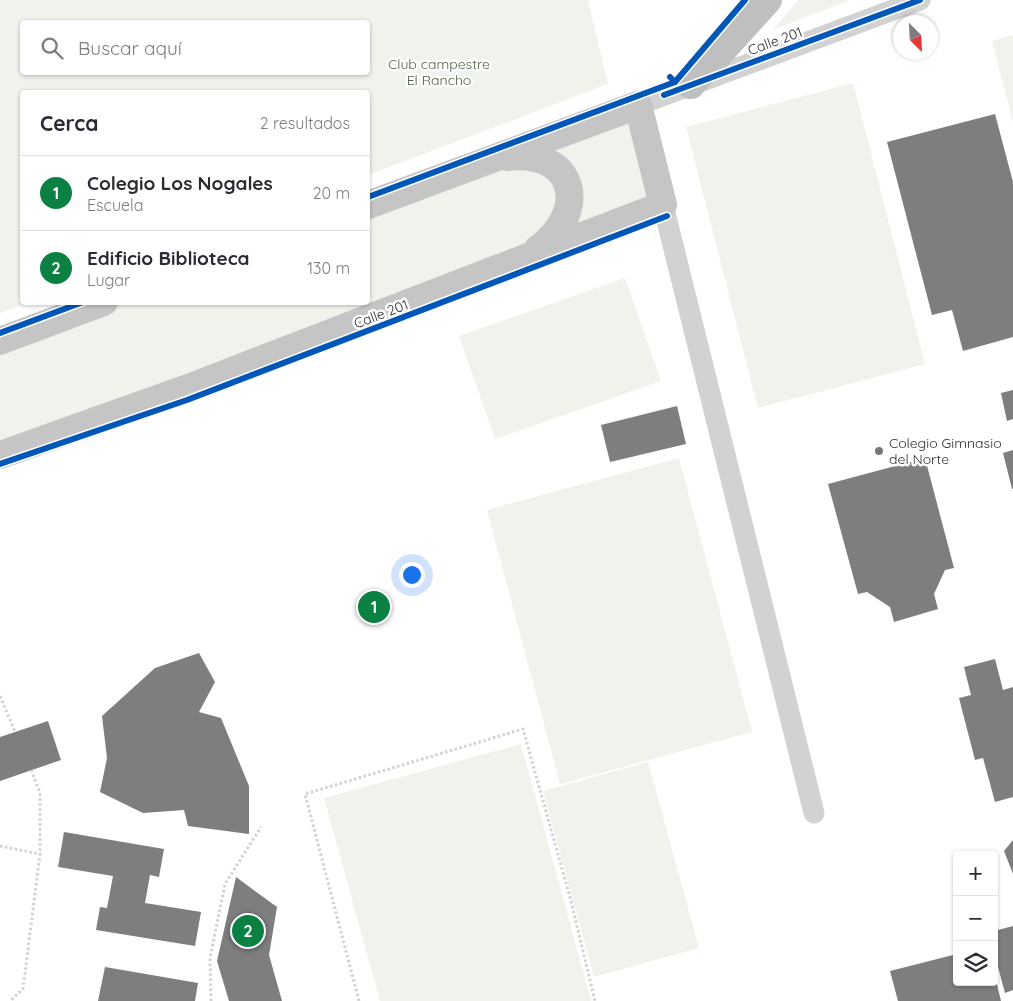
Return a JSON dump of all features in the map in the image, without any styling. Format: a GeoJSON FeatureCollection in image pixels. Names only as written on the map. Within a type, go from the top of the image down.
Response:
{"type":"FeatureCollection","features":[{"type":"Feature","properties":{"kind":"highway"},"geometry":{"type":"LineString","coordinates":[[691,85],[768,0]]}},
{"type":"Feature","properties":{"kind":"main road","name":"Calle 201"},"geometry":{"type":"LineString","coordinates":[[370,204],[638,105]]}},
{"type":"Feature","properties":{"kind":"main road"},"geometry":{"type":"LineString","coordinates":[[638,105],[663,204]]}},
{"type":"Feature","properties":{"kind":"main road"},"geometry":{"type":"LineString","coordinates":[[494,158],[517,156],[540,158],[558,170],[570,185],[570,206],[562,227],[547,243],[527,258]]}},
{"type":"Feature","properties":{"kind":"main road","name":"Calle 201"},"geometry":{"type":"LineString","coordinates":[[0,455],[185,389],[663,204]]}},
{"type":"Feature","properties":{"kind":"main road"},"geometry":{"type":"LineString","coordinates":[[0,341],[96,305]]}},
{"type":"Feature","properties":{"kind":"street","name":"Calle 201"},"geometry":{"type":"LineString","coordinates":[[638,105],[920,0]]}},
{"type":"Feature","properties":{"kind":"street"},"geometry":{"type":"LineString","coordinates":[[663,204],[814,813]]}},
{"type":"Feature","properties":{"kind":"path"},"geometry":{"type":"LineString","coordinates":[[0,696],[16,732]]}},
{"type":"Feature","properties":{"kind":"path"},"geometry":{"type":"LineString","coordinates":[[359,1001],[305,794],[523,728],[571,901],[595,1001]]}},
{"type":"Feature","properties":{"kind":"path"},"geometry":{"type":"LineString","coordinates":[[10,1001],[23,989],[40,854],[40,793],[31,770]]}},
{"type":"Feature","properties":{"kind":"path"},"geometry":{"type":"LineString","coordinates":[[211,1001],[210,958],[225,884],[261,827]]}},
{"type":"Feature","properties":{"kind":"path"},"geometry":{"type":"LineString","coordinates":[[0,846],[40,854]]}},
{"type":"Feature","properties":{"kind":"green space","name":"Club campestre El Rancho"},"geometry":{"type":"Polygon","coordinates":[[[0,0],[588,0],[608,84],[370,174],[370,90],[20,90],[20,305],[22,305],[0,313],[0,0]]]}},
{"type":"Feature","properties":{"kind":"green space"},"geometry":{"type":"Polygon","coordinates":[[[798,0],[850,0],[773,30],[798,0]]]}},
{"type":"Feature","properties":{"kind":"green space"},"geometry":{"type":"Polygon","coordinates":[[[1013,35],[1013,122],[992,41],[1013,35]]]}},
{"type":"Feature","properties":{"kind":"green space"},"geometry":{"type":"Polygon","coordinates":[[[853,83],[925,364],[758,408],[686,127],[853,83]]]}},
{"type":"Feature","properties":{"kind":"green space"},"geometry":{"type":"Polygon","coordinates":[[[632,114],[654,199],[560,235],[571,220],[546,155],[632,114]]]}},
{"type":"Feature","properties":{"kind":"green space"},"geometry":{"type":"Polygon","coordinates":[[[495,163],[534,167],[559,187],[557,218],[525,247],[370,305],[370,210],[495,163]]]}},
{"type":"Feature","properties":{"kind":"green space"},"geometry":{"type":"Polygon","coordinates":[[[625,278],[661,381],[495,439],[459,336],[625,278]]]}},
{"type":"Feature","properties":{"kind":"green space"},"geometry":{"type":"Polygon","coordinates":[[[120,305],[369,305],[0,442],[0,350],[120,305]]]}},
{"type":"Feature","properties":{"kind":"green space"},"geometry":{"type":"Polygon","coordinates":[[[679,458],[752,732],[560,784],[487,510],[679,458]]]}},
{"type":"Feature","properties":{"kind":"green space"},"geometry":{"type":"Polygon","coordinates":[[[521,744],[591,1001],[380,1001],[324,798],[521,744]]]}},
{"type":"Feature","properties":{"kind":"green space"},"geometry":{"type":"Polygon","coordinates":[[[648,762],[699,948],[594,977],[543,791],[648,762]]]}},
{"type":"Feature","properties":{"kind":"building"},"geometry":{"type":"Polygon","coordinates":[[[995,114],[1013,182],[1013,337],[963,351],[952,310],[932,315],[887,142],[995,114]]]}},
{"type":"Feature","properties":{"kind":"building"},"geometry":{"type":"Polygon","coordinates":[[[1013,390],[1013,419],[1007,421],[1001,393],[1013,390]]]}},
{"type":"Feature","properties":{"kind":"building"},"geometry":{"type":"Polygon","coordinates":[[[677,406],[686,444],[610,462],[601,425],[677,406]]]}},
{"type":"Feature","properties":{"kind":"building"},"geometry":{"type":"Polygon","coordinates":[[[1013,450],[1013,489],[1012,489],[1003,453],[1013,450]]]}},
{"type":"Feature","properties":{"kind":"building"},"geometry":{"type":"Polygon","coordinates":[[[925,458],[954,568],[945,570],[934,594],[938,609],[894,622],[890,607],[867,592],[858,594],[828,484],[925,458]]]}},
{"type":"Feature","properties":{"kind":"building"},"geometry":{"type":"Polygon","coordinates":[[[199,653],[215,682],[199,712],[221,718],[249,786],[249,834],[188,826],[184,810],[143,813],[100,792],[107,758],[102,716],[155,668],[199,653]]]}},
{"type":"Feature","properties":{"kind":"building"},"geometry":{"type":"Polygon","coordinates":[[[995,659],[1003,690],[1013,687],[1013,797],[995,802],[983,758],[975,760],[959,698],[971,695],[964,667],[995,659]]]}},
{"type":"Feature","properties":{"kind":"building"},"geometry":{"type":"Polygon","coordinates":[[[48,721],[61,760],[0,781],[0,737],[48,721]]]}},
{"type":"Feature","properties":{"kind":"building"},"geometry":{"type":"Polygon","coordinates":[[[64,832],[164,849],[159,877],[150,875],[145,903],[201,912],[195,946],[96,930],[100,907],[107,908],[113,876],[58,867],[64,832]]]}},
{"type":"Feature","properties":{"kind":"building"},"geometry":{"type":"Polygon","coordinates":[[[1013,840],[1013,874],[1004,851],[1013,840]]]}},
{"type":"Feature","properties":{"kind":"building"},"geometry":{"type":"Polygon","coordinates":[[[236,877],[277,907],[269,955],[282,1001],[229,1001],[217,961],[236,877]]]}},
{"type":"Feature","properties":{"kind":"building"},"geometry":{"type":"Polygon","coordinates":[[[1013,926],[1013,990],[1005,993],[998,967],[998,930],[1013,926]]]}},
{"type":"Feature","properties":{"kind":"building"},"geometry":{"type":"Polygon","coordinates":[[[953,955],[953,986],[997,986],[1001,1001],[898,1001],[890,971],[953,955]]]}},
{"type":"Feature","properties":{"kind":"building"},"geometry":{"type":"Polygon","coordinates":[[[105,967],[198,983],[195,1001],[98,1001],[105,967]]]}},
{"type":"Feature","properties":{"kind":"cycle path"},"geometry":{"type":"LineString","coordinates":[[675,82],[745,0]]}},
{"type":"Feature","properties":{"kind":"cycle path"},"geometry":{"type":"LineString","coordinates":[[664,95],[920,0]]}},
{"type":"Feature","properties":{"kind":"cycle path"},"geometry":{"type":"LineString","coordinates":[[370,196],[675,82],[670,77]]}},
{"type":"Feature","properties":{"kind":"cycle path"},"geometry":{"type":"LineString","coordinates":[[0,464],[187,400],[667,216]]}},
{"type":"Feature","properties":{"kind":"cycle path"},"geometry":{"type":"LineString","coordinates":[[0,333],[75,305]]}},
{"type":"Feature","properties":{"kind":"place","name":"Colegio Gimnasio del Norte"},"geometry":{"type":"Point","coordinates":[879,451]}},
{"type":"Feature","properties":{"kind":"place","name":"Colegio Los Nogales"},"geometry":{"type":"Point","coordinates":[374,607]}},
{"type":"Feature","properties":{"kind":"place","name":"Edificio Biblioteca"},"geometry":{"type":"Point","coordinates":[248,931]}}]}
